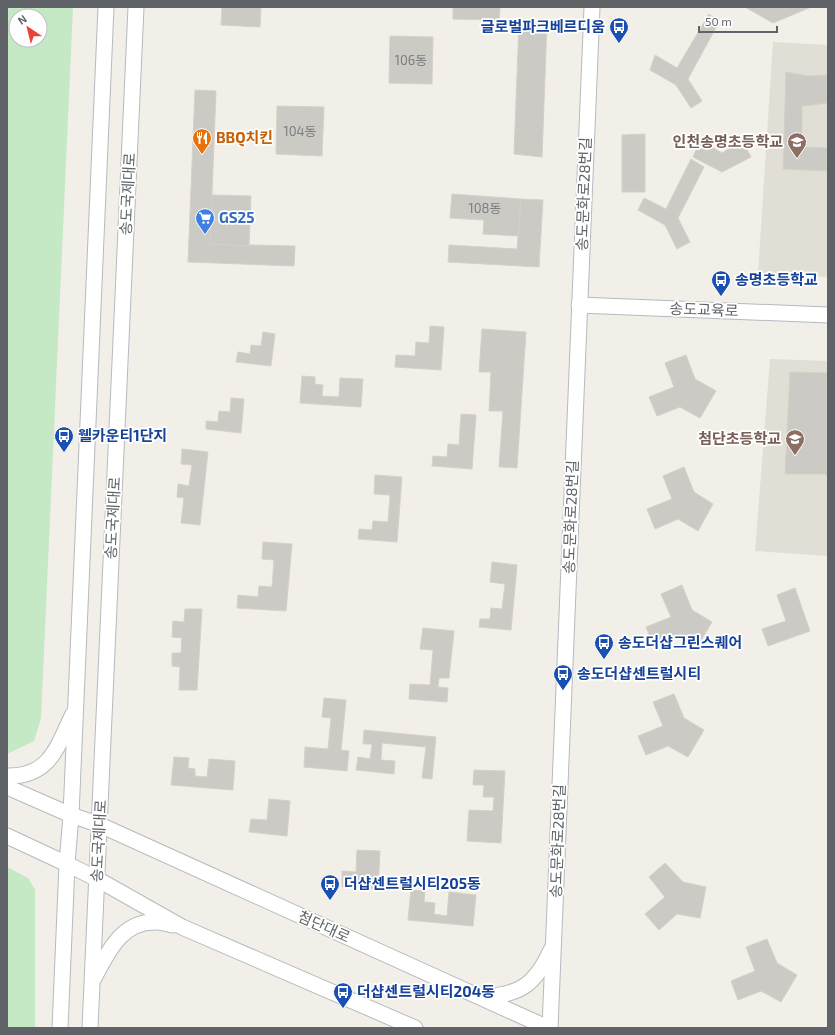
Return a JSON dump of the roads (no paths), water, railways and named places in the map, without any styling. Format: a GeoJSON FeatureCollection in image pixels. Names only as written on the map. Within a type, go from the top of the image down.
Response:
{"type":"FeatureCollection","features":[{"type":"Feature","properties":{"kind":"main road","name":"송도국제대로"},"geometry":{"type":"LineString","coordinates":[[60,1028],[76,708],[106,7]]}},
{"type":"Feature","properties":{"kind":"main road","name":"송도국제대로"},"geometry":{"type":"LineString","coordinates":[[90,1028],[136,7]]}},
{"type":"Feature","properties":{"kind":"main road","name":"송도문화로28번길"},"geometry":{"type":"LineString","coordinates":[[549,1028],[554,944],[592,7]]}},
{"type":"Feature","properties":{"kind":"main road","name":"송도교육로"},"geometry":{"type":"LineString","coordinates":[[580,305],[828,315]]}},
{"type":"Feature","properties":{"kind":"main road"},"geometry":{"type":"LineString","coordinates":[[7,776],[32,772],[45,765],[54,754],[76,708]]}},
{"type":"Feature","properties":{"kind":"main road","name":"첨단대로"},"geometry":{"type":"LineString","coordinates":[[7,786],[71,815],[100,825],[549,1028]]}},
{"type":"Feature","properties":{"kind":"main road"},"geometry":{"type":"LineString","coordinates":[[7,836],[97,879],[182,927],[416,1028]]}},
{"type":"Feature","properties":{"kind":"main road"},"geometry":{"type":"LineString","coordinates":[[92,981],[112,945],[126,931],[141,924],[157,922],[182,927]]}},
{"type":"Feature","properties":{"kind":"main road"},"geometry":{"type":"LineString","coordinates":[[480,997],[498,996],[517,991],[532,981],[544,965],[554,944]]}},
{"type":"Feature","properties":{"kind":"place","name":"글로벌파크베르디움"},"geometry":{"type":"Point","coordinates":[619,44]}},
{"type":"Feature","properties":{"kind":"place","name":"BBQ치킨"},"geometry":{"type":"Point","coordinates":[202,155]}},
{"type":"Feature","properties":{"kind":"place","name":"인천송명초등학교"},"geometry":{"type":"Point","coordinates":[797,159]}},
{"type":"Feature","properties":{"kind":"place","name":"GS25"},"geometry":{"type":"Point","coordinates":[205,235]}},
{"type":"Feature","properties":{"kind":"place","name":"송명초등학교"},"geometry":{"type":"Point","coordinates":[721,297]}},
{"type":"Feature","properties":{"kind":"place","name":"웰카운티1단지"},"geometry":{"type":"Point","coordinates":[64,453]}},
{"type":"Feature","properties":{"kind":"place","name":"첨단초등학교"},"geometry":{"type":"Point","coordinates":[795,456]}},
{"type":"Feature","properties":{"kind":"place","name":"송도더샵그린스퀘어"},"geometry":{"type":"Point","coordinates":[604,660]}},
{"type":"Feature","properties":{"kind":"place","name":"송도더샵센트럴시티"},"geometry":{"type":"Point","coordinates":[563,691]}},
{"type":"Feature","properties":{"kind":"place","name":"더샵센트럴시티205동"},"geometry":{"type":"Point","coordinates":[330,901]}},
{"type":"Feature","properties":{"kind":"place","name":"더샵센트럴시티204동"},"geometry":{"type":"Point","coordinates":[343,1009]}}]}
